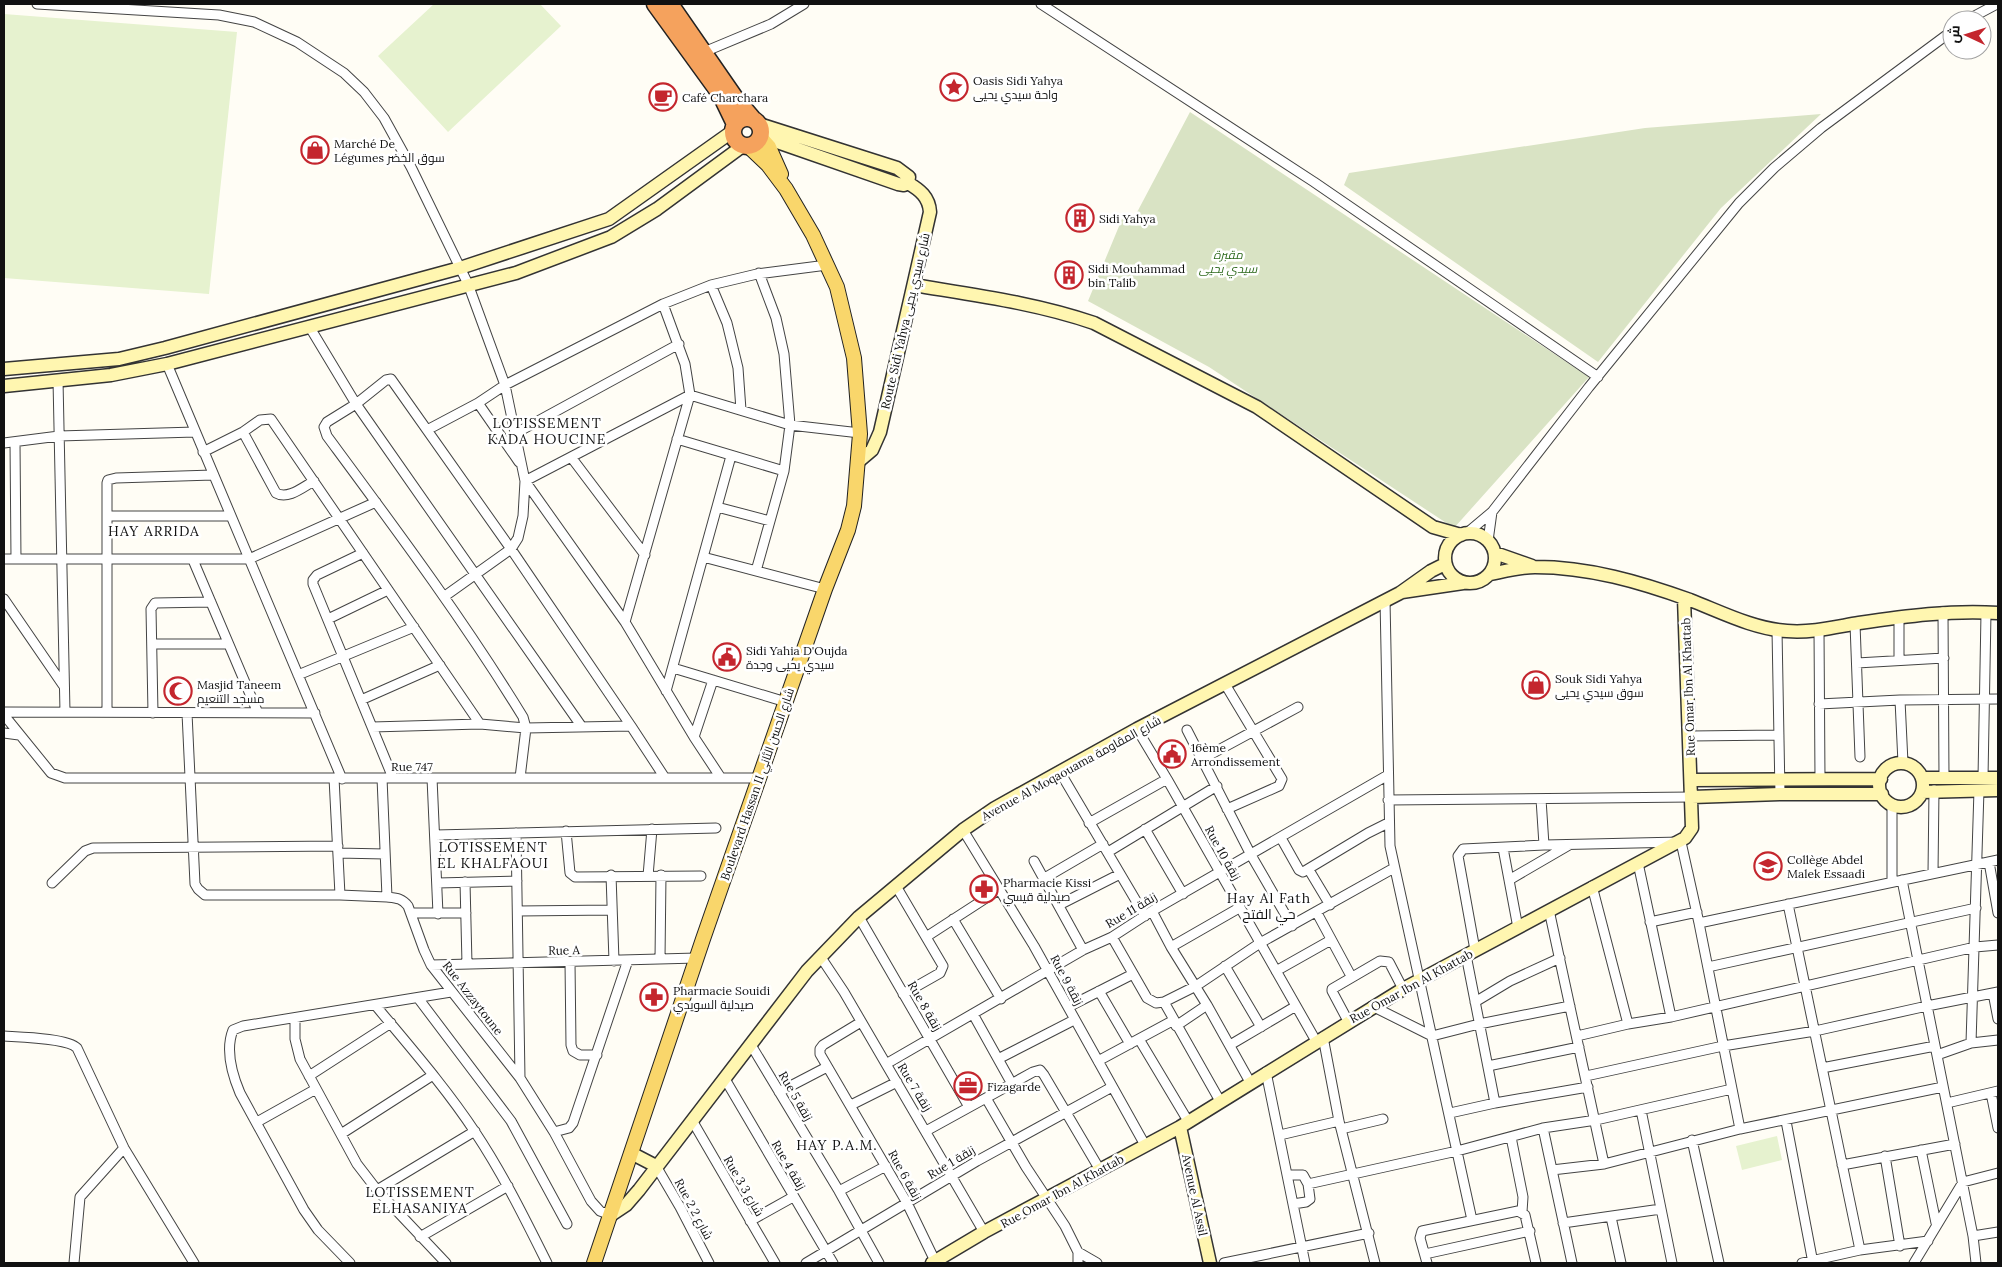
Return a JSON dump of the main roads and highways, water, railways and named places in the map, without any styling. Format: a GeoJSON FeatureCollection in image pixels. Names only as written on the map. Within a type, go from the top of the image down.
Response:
{"type":"FeatureCollection","features":[{"type":"Feature","properties":{"kind":"highway"},"geometry":{"type":"LineString","coordinates":[[655,4],[721,95],[734,127],[736,140],[754,134]]}},
{"type":"Feature","properties":{"kind":"highway"},"geometry":{"type":"LineString","coordinates":[[670,4],[735,98],[754,134]]}},
{"type":"Feature","properties":{"kind":"highway"},"geometry":{"type":"LineString","coordinates":[[734,127],[742,118],[754,134]]}},
{"type":"Feature","properties":{"kind":"main road"},"geometry":{"type":"LineString","coordinates":[[4,369],[119,359],[175,346],[460,268],[609,219],[734,127]]}},
{"type":"Feature","properties":{"kind":"main road"},"geometry":{"type":"LineString","coordinates":[[4,386],[111,375],[167,364],[516,273],[611,237],[657,209],[754,134]]}},
{"type":"Feature","properties":{"kind":"main road","name":"Route Sidi Yahya شارع سيدي يحيى"},"geometry":{"type":"LineString","coordinates":[[754,134],[808,146],[898,184],[904,185],[908,182],[921,191],[929,205],[930,212],[880,432],[872,450],[859,461]]}},
{"type":"Feature","properties":{"kind":"main road","name":"Boulevard Hassan II شارع الحسن الثاني"},"geometry":{"type":"LineString","coordinates":[[594,1263],[697,958],[825,589],[848,530],[854,506],[860,433],[854,358],[837,287],[786,189],[768,165],[754,134]]}},
{"type":"Feature","properties":{"kind":"main road"},"geometry":{"type":"LineString","coordinates":[[914,286],[1031,306],[1071,315],[1094,323],[1257,408],[1432,527],[1464,534],[1479,534],[1488,541],[1495,554],[1495,564],[1490,574]]}},
{"type":"Feature","properties":{"kind":"main road"},"geometry":{"type":"LineString","coordinates":[[1432,527],[1453,577],[1463,583],[1477,583],[1490,574],[1534,567],[1586,571],[1614,576],[1684,598],[1752,624],[1777,630],[1819,630],[1943,612],[1992,613]]}},
{"type":"Feature","properties":{"kind":"main road"},"geometry":{"type":"LineString","coordinates":[[1445,559],[1450,542],[1464,534]]}},
{"type":"Feature","properties":{"kind":"main road"},"geometry":{"type":"LineString","coordinates":[[1495,554],[1534,567]]}},
{"type":"Feature","properties":{"kind":"main road","name":"Avenue Al Moqaouama شارع المقاومة"},"geometry":{"type":"LineString","coordinates":[[611,1216],[626,1205],[693,1122],[772,1016],[820,956],[860,917],[962,830],[995,808],[1137,729],[1400,593],[1445,559]]}},
{"type":"Feature","properties":{"kind":"main road","name":"Avenue Al Moqaouama شارع المقاومة"},"geometry":{"type":"LineString","coordinates":[[1400,593],[1463,583]]}},
{"type":"Feature","properties":{"kind":"main road","name":"Rue Omar Ibn Al Khattab"},"geometry":{"type":"LineString","coordinates":[[934,1263],[984,1232],[1184,1124],[1372,1006],[1592,886],[1681,842],[1691,831],[1692,796],[1684,598]]}},
{"type":"Feature","properties":{"kind":"main road"},"geometry":{"type":"LineString","coordinates":[[1928,791],[1916,769],[1903,763],[1889,767],[1881,779],[1882,794],[1892,805],[1901,807],[1910,805],[1928,791],[1998,790]]}},
{"type":"Feature","properties":{"kind":"main road"},"geometry":{"type":"LineString","coordinates":[[1922,778],[1998,778]]}},
{"type":"Feature","properties":{"kind":"main road"},"geometry":{"type":"LineString","coordinates":[[1692,780],[1881,779]]}},
{"type":"Feature","properties":{"kind":"main road"},"geometry":{"type":"LineString","coordinates":[[1692,796],[1882,794]]}},
{"type":"Feature","properties":{"kind":"main road","name":"Avenue Al Assil"},"geometry":{"type":"LineString","coordinates":[[1184,1124],[1210,1263]]}},
{"type":"Feature","properties":{"kind":"main road"},"geometry":{"type":"LineString","coordinates":[[632,1153],[656,1166]]}},
{"type":"Feature","properties":{"kind":"place","name":"Oasis Sidi Yahya واحة سيدي يحيى"},"geometry":{"type":"Point","coordinates":[954,87]}},
{"type":"Feature","properties":{"kind":"place","name":"Café Charchara"},"geometry":{"type":"Point","coordinates":[663,97]}},
{"type":"Feature","properties":{"kind":"place","name":"Marché De Légumes سوق الخضر"},"geometry":{"type":"Point","coordinates":[315,150]}},
{"type":"Feature","properties":{"kind":"place","name":"Sidi Yahya"},"geometry":{"type":"Point","coordinates":[1080,218]}},
{"type":"Feature","properties":{"kind":"place","name":"Sidi Mouhammad bin Talib"},"geometry":{"type":"Point","coordinates":[1069,275]}},
{"type":"Feature","properties":{"kind":"place","name":"Sidi Yahia D'Oujda سيدي يحيى وجدة"},"geometry":{"type":"Point","coordinates":[727,657]}},
{"type":"Feature","properties":{"kind":"place","name":"Souk Sidi Yahya سوق سيدي يحيى"},"geometry":{"type":"Point","coordinates":[1536,685]}},
{"type":"Feature","properties":{"kind":"place","name":"Masjid Taneem مسجد التنعيم"},"geometry":{"type":"Point","coordinates":[178,691]}},
{"type":"Feature","properties":{"kind":"place","name":"16ème Arrondissement"},"geometry":{"type":"Point","coordinates":[1172,754]}},
{"type":"Feature","properties":{"kind":"place","name":"Collège Abdel Malek Essaadi"},"geometry":{"type":"Point","coordinates":[1768,866]}},
{"type":"Feature","properties":{"kind":"place","name":"Pharmacie Kissi صيدلية قيسي"},"geometry":{"type":"Point","coordinates":[984,889]}},
{"type":"Feature","properties":{"kind":"place","name":"Pharmacie Souidi صيدلية السويدي"},"geometry":{"type":"Point","coordinates":[654,997]}},
{"type":"Feature","properties":{"kind":"place","name":"Fizagarde"},"geometry":{"type":"Point","coordinates":[968,1086]}},
{"type":"Feature","properties":{"kind":"district","name":"LOTISSEMENT KADA HOUCINE"},"geometry":{"type":"Point","coordinates":[547,432]}},
{"type":"Feature","properties":{"kind":"district","name":"HAY ARRIDA"},"geometry":{"type":"Point","coordinates":[154,531]}},
{"type":"Feature","properties":{"kind":"district","name":"LOTISSEMENT EL KHALFAOUI"},"geometry":{"type":"Point","coordinates":[493,856]}},
{"type":"Feature","properties":{"kind":"district","name":"Hay Al Fath حي الفتح"},"geometry":{"type":"Point","coordinates":[1269,906]}},
{"type":"Feature","properties":{"kind":"district","name":"HAY P.A.M."},"geometry":{"type":"Point","coordinates":[837,1145]}},
{"type":"Feature","properties":{"kind":"district","name":"LOTISSEMENT ELHASANIYA"},"geometry":{"type":"Point","coordinates":[420,1200]}},
{"type":"Feature","properties":{"kind":"park label","name":"مقبرة سيدي يحيى"},"geometry":{"type":"Point","coordinates":[1228,261]}}]}
